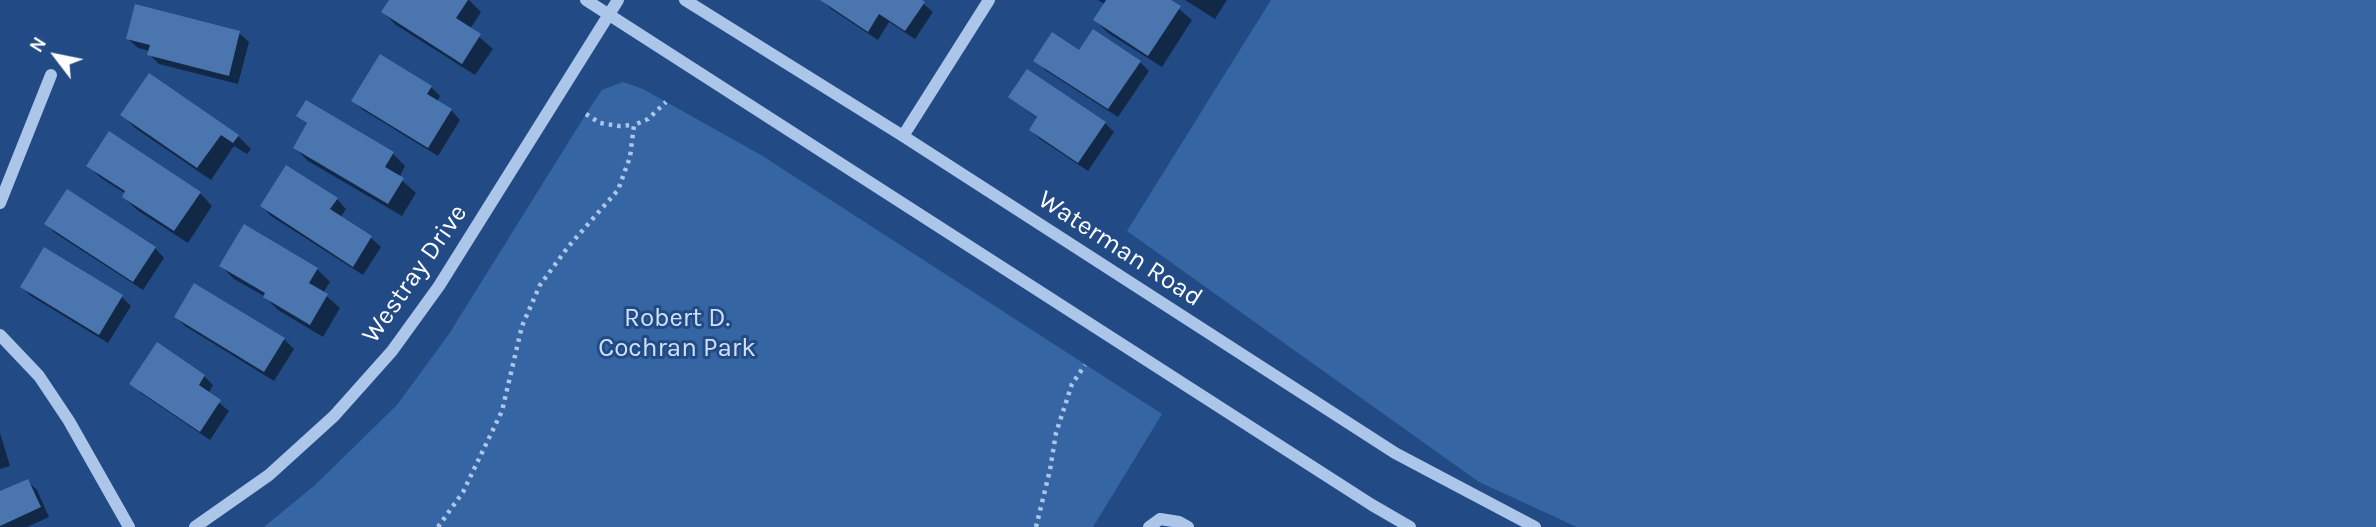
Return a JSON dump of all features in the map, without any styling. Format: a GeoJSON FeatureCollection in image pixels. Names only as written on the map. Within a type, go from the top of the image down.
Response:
{"type":"FeatureCollection","features":[{"type":"Feature","properties":{"kind":"street"},"geometry":{"type":"LineString","coordinates":[[586,0],[1410,527]]}},
{"type":"Feature","properties":{"kind":"street","name":"Westray Drive"},"geometry":{"type":"LineString","coordinates":[[195,527],[268,475],[334,416],[392,351],[439,286],[618,0]]}},
{"type":"Feature","properties":{"kind":"street","name":"Waterman Road"},"geometry":{"type":"LineString","coordinates":[[685,0],[1395,453],[1535,527]]}},
{"type":"Feature","properties":{"kind":"street"},"geometry":{"type":"LineString","coordinates":[[902,136],[989,0]]}},
{"type":"Feature","properties":{"kind":"street"},"geometry":{"type":"LineString","coordinates":[[0,203],[51,75]]}},
{"type":"Feature","properties":{"kind":"street"},"geometry":{"type":"LineString","coordinates":[[0,335],[39,376],[69,421],[129,527]]}},
{"type":"Feature","properties":{"kind":"street"},"geometry":{"type":"LineString","coordinates":[[1149,527],[1160,519],[1179,522],[1188,527]]}},
{"type":"Feature","properties":{"kind":"path"},"geometry":{"type":"LineString","coordinates":[[586,114],[600,123],[634,125],[648,119],[666,102]]}},
{"type":"Feature","properties":{"kind":"path"},"geometry":{"type":"LineString","coordinates":[[438,527],[463,492],[502,411],[522,326],[540,285],[568,247],[618,190],[630,158],[634,125]]}},
{"type":"Feature","properties":{"kind":"path"},"geometry":{"type":"LineString","coordinates":[[1036,527],[1056,433],[1072,384],[1085,365]]}},
{"type":"Feature","properties":{"kind":"green space"},"geometry":{"type":"Polygon","coordinates":[[[1271,0],[2376,0],[2376,527],[1577,527],[1479,482],[1127,231],[1271,0]]]}},
{"type":"Feature","properties":{"kind":"green space","name":"Robert D. Cochran Park"},"geometry":{"type":"Polygon","coordinates":[[[623,82],[643,89],[761,155],[1162,414],[1093,527],[264,527],[315,485],[397,405],[449,334],[602,90],[623,82]]]}},
{"type":"Feature","properties":{"kind":"building"},"geometry":{"type":"Polygon","coordinates":[[[389,0],[468,0],[456,18],[481,34],[462,64],[381,12],[389,0]]]}},
{"type":"Feature","properties":{"kind":"building"},"geometry":{"type":"Polygon","coordinates":[[[820,0],[925,2],[905,31],[879,14],[868,32],[820,0]]]}},
{"type":"Feature","properties":{"kind":"building"},"geometry":{"type":"Polygon","coordinates":[[[1106,0],[1171,0],[1181,6],[1148,56],[1093,20],[1106,0]]]}},
{"type":"Feature","properties":{"kind":"building"},"geometry":{"type":"Polygon","coordinates":[[[135,4],[240,31],[229,76],[147,55],[150,45],[126,39],[135,4]]]}},
{"type":"Feature","properties":{"kind":"building"},"geometry":{"type":"Polygon","coordinates":[[[1093,29],[1141,61],[1108,109],[1033,61],[1052,32],[1079,50],[1093,29]]]}},
{"type":"Feature","properties":{"kind":"building"},"geometry":{"type":"Polygon","coordinates":[[[380,54],[432,86],[427,94],[452,109],[428,148],[351,101],[380,54]]]}},
{"type":"Feature","properties":{"kind":"building"},"geometry":{"type":"Polygon","coordinates":[[[1027,69],[1106,122],[1078,163],[1029,130],[1037,117],[1008,97],[1027,69]]]}},
{"type":"Feature","properties":{"kind":"building"},"geometry":{"type":"Polygon","coordinates":[[[149,73],[239,135],[233,143],[221,135],[197,168],[120,115],[149,73]]]}},
{"type":"Feature","properties":{"kind":"building"},"geometry":{"type":"Polygon","coordinates":[[[306,100],[394,152],[385,167],[404,178],[388,204],[293,148],[307,123],[296,116],[306,100]]]}},
{"type":"Feature","properties":{"kind":"building"},"geometry":{"type":"Polygon","coordinates":[[[109,131],[201,192],[174,231],[122,197],[125,191],[86,166],[109,131]]]}},
{"type":"Feature","properties":{"kind":"building"},"geometry":{"type":"Polygon","coordinates":[[[286,165],[338,198],[330,209],[372,236],[353,267],[260,206],[286,165]]]}},
{"type":"Feature","properties":{"kind":"building"},"geometry":{"type":"Polygon","coordinates":[[[67,189],[156,247],[133,282],[44,224],[67,189]]]}},
{"type":"Feature","properties":{"kind":"building"},"geometry":{"type":"Polygon","coordinates":[[[244,224],[318,268],[309,283],[328,294],[310,325],[263,297],[265,293],[219,266],[244,224]]]}},
{"type":"Feature","properties":{"kind":"building"},"geometry":{"type":"Polygon","coordinates":[[[44,247],[123,295],[99,335],[20,287],[44,247]]]}},
{"type":"Feature","properties":{"kind":"building"},"geometry":{"type":"Polygon","coordinates":[[[194,283],[285,338],[264,372],[174,317],[194,283]]]}},
{"type":"Feature","properties":{"kind":"building"},"geometry":{"type":"Polygon","coordinates":[[[157,342],[205,375],[199,385],[221,400],[200,432],[129,384],[157,342]]]}},
{"type":"Feature","properties":{"kind":"building"},"geometry":{"type":"Polygon","coordinates":[[[28,479],[41,507],[0,526],[0,491],[28,479]]]}}]}
